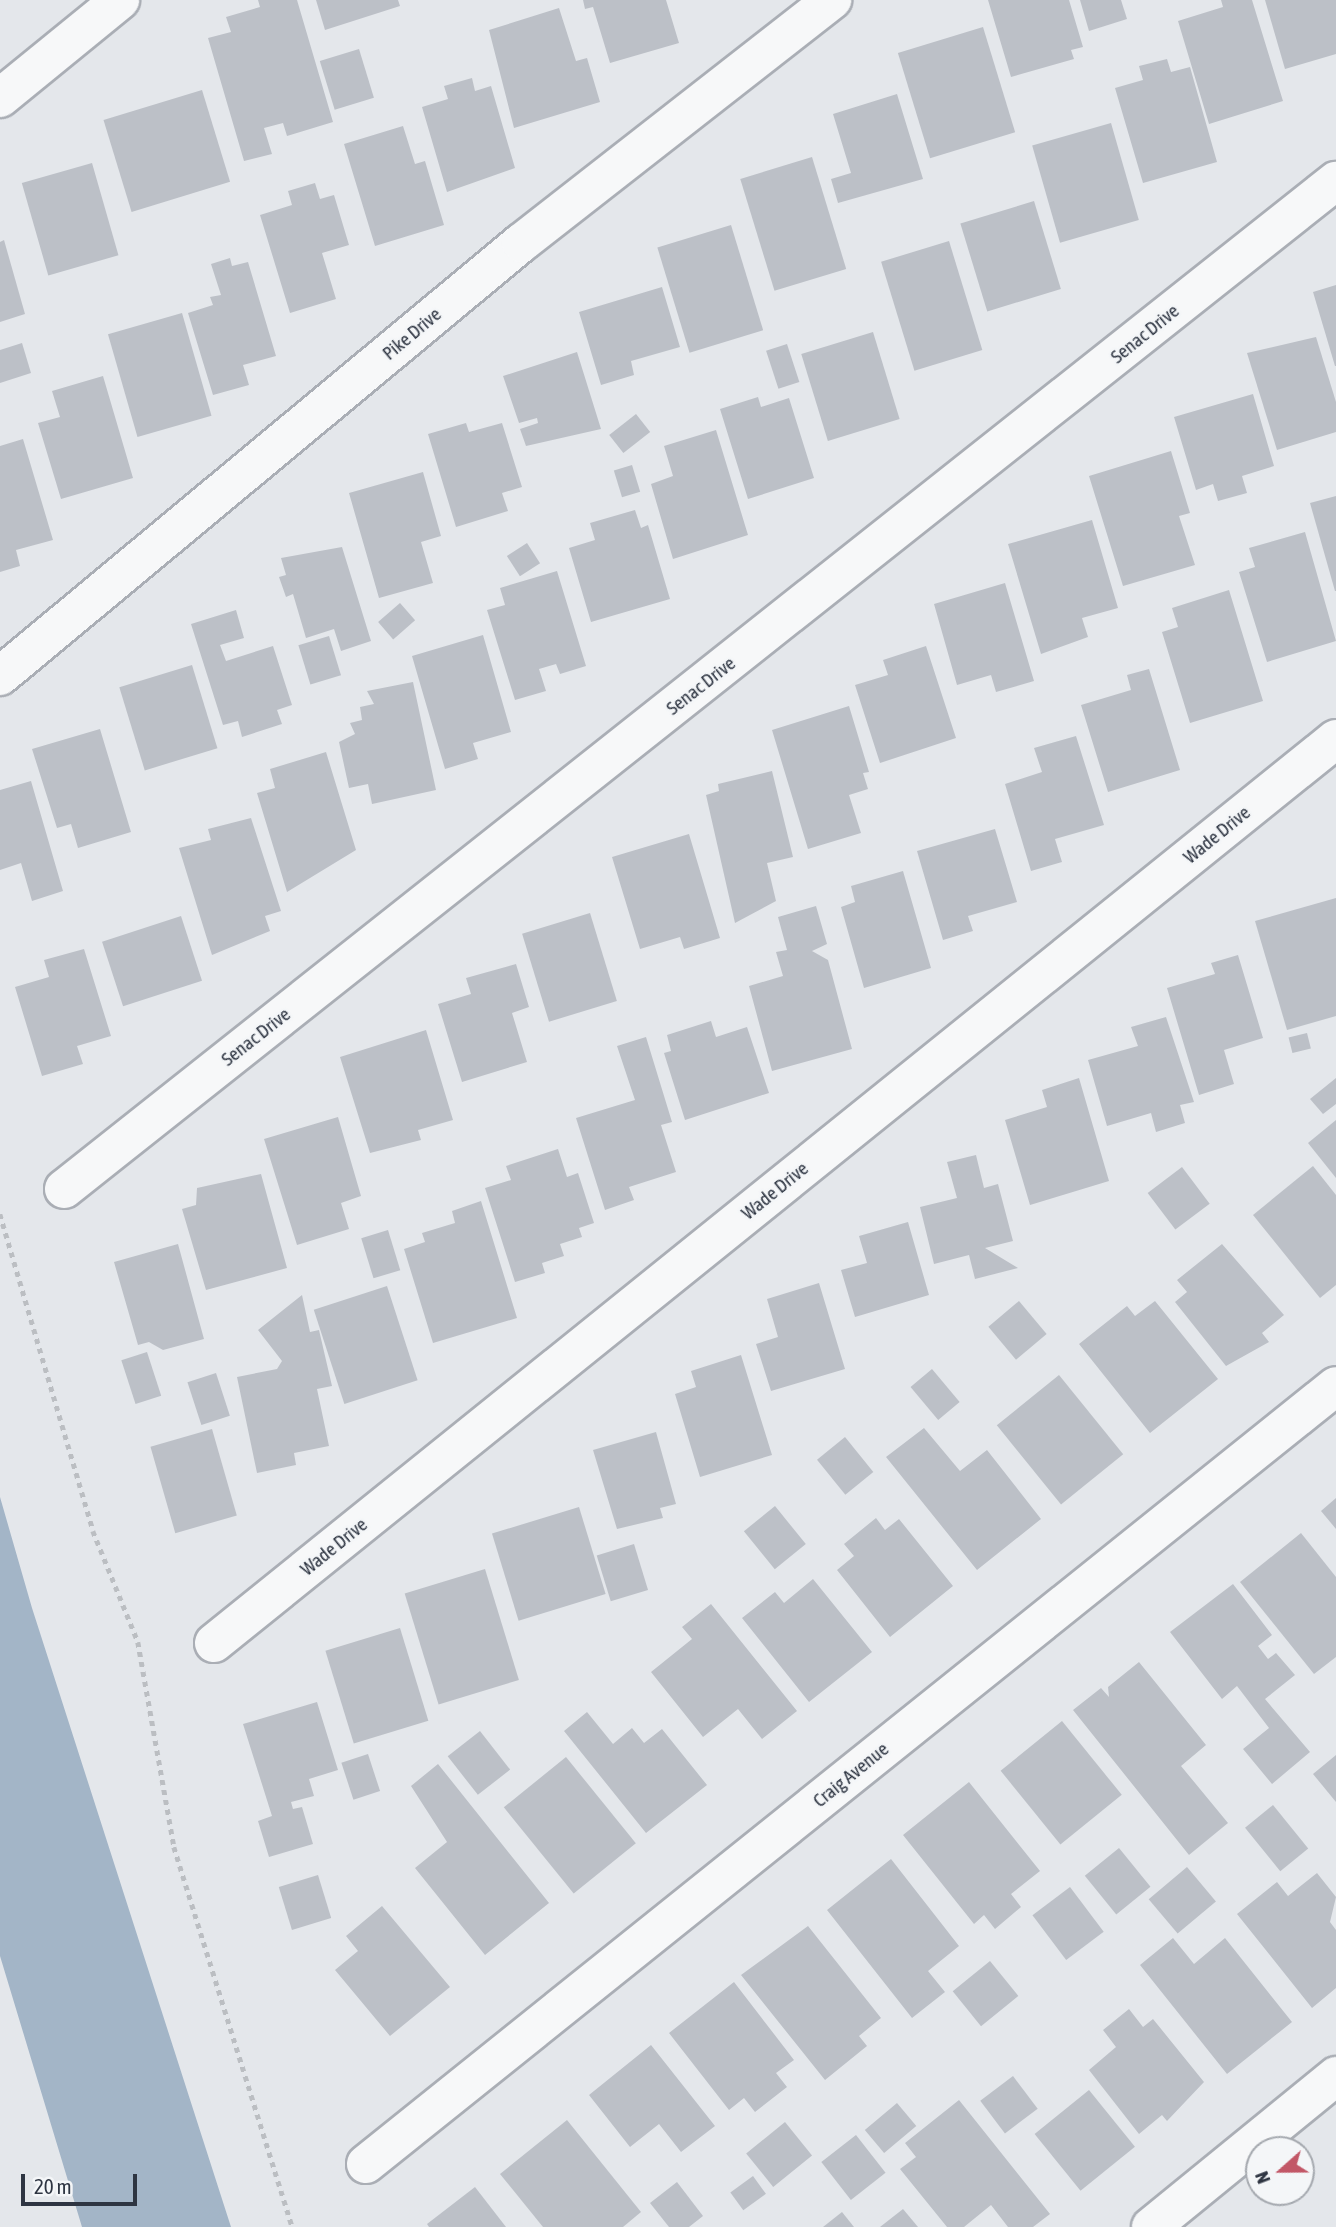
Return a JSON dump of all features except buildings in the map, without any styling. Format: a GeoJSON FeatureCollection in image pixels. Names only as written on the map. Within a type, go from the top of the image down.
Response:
{"type":"FeatureCollection","features":[{"type":"Feature","properties":{"kind":"street"},"geometry":{"type":"LineString","coordinates":[[0,97],[120,0]]}},
{"type":"Feature","properties":{"kind":"street","name":"Pike Drive"},"geometry":{"type":"LineString","coordinates":[[0,676],[521,243],[832,0]]}},
{"type":"Feature","properties":{"kind":"street","name":"Senac Drive"},"geometry":{"type":"LineString","coordinates":[[64,1189],[1336,181]]}},
{"type":"Feature","properties":{"kind":"street","name":"Wade Drive"},"geometry":{"type":"LineString","coordinates":[[214,1643],[1336,739]]}},
{"type":"Feature","properties":{"kind":"street","name":"Craig Avenue"},"geometry":{"type":"LineString","coordinates":[[366,2164],[1336,1386]]}},
{"type":"Feature","properties":{"kind":"street"},"geometry":{"type":"LineString","coordinates":[[1150,2227],[1336,2076]]}},
{"type":"Feature","properties":{"kind":"path"},"geometry":{"type":"LineString","coordinates":[[0,1214],[93,1531],[138,1642],[174,1847],[292,2227]]}},
{"type":"Feature","properties":{"kind":"water"},"geometry":{"type":"Polygon","coordinates":[[[0,1497],[32,1608],[231,2227],[82,2227],[0,1956],[0,1497]]]}}]}
